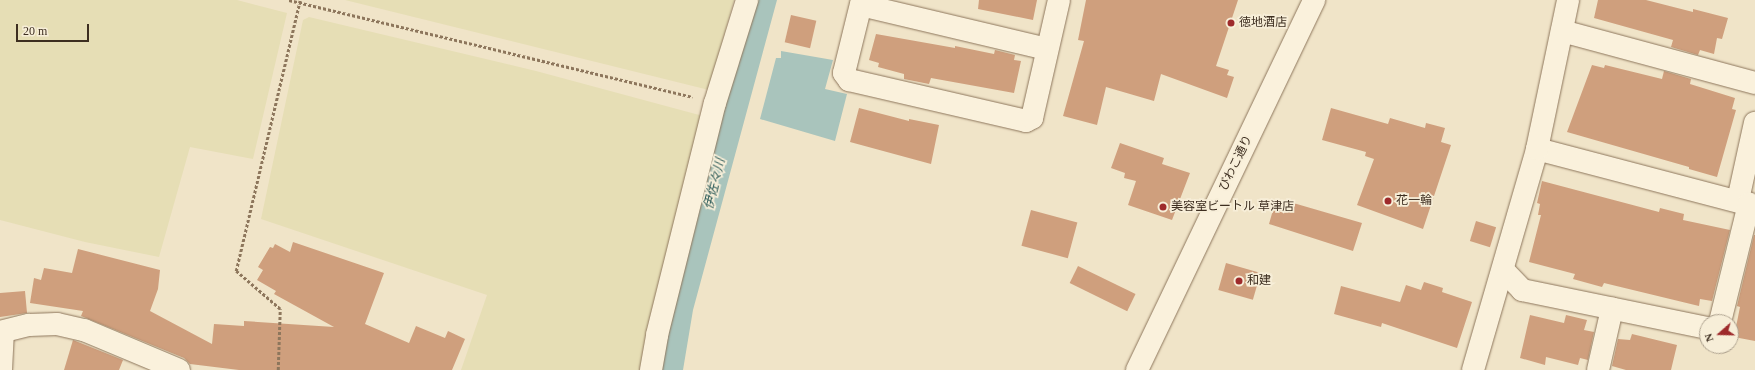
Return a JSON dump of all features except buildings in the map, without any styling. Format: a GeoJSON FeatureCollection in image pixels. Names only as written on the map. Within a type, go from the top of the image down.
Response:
{"type":"FeatureCollection","features":[{"type":"Feature","properties":{"kind":"street"},"geometry":{"type":"LineString","coordinates":[[651,370],[657,335],[715,103],[747,0]]}},
{"type":"Feature","properties":{"kind":"street"},"geometry":{"type":"LineString","coordinates":[[1047,49],[862,3],[844,73],[849,80],[1026,121],[1032,118],[1059,0]]}},
{"type":"Feature","properties":{"kind":"street","name":"びわこ通り"},"geometry":{"type":"LineString","coordinates":[[1137,370],[1314,0]]}},
{"type":"Feature","properties":{"kind":"street"},"geometry":{"type":"LineString","coordinates":[[1472,370],[1503,270],[1537,149],[1568,0]]}},
{"type":"Feature","properties":{"kind":"street"},"geometry":{"type":"LineString","coordinates":[[1562,31],[1755,83]]}},
{"type":"Feature","properties":{"kind":"street"},"geometry":{"type":"LineString","coordinates":[[1722,314],[1747,203],[1755,123]]}},
{"type":"Feature","properties":{"kind":"street"},"geometry":{"type":"LineString","coordinates":[[1537,149],[1747,203]]}},
{"type":"Feature","properties":{"kind":"street"},"geometry":{"type":"LineString","coordinates":[[1503,270],[1522,290],[1699,326]]}},
{"type":"Feature","properties":{"kind":"street"},"geometry":{"type":"LineString","coordinates":[[1598,370],[1612,309]]}},
{"type":"Feature","properties":{"kind":"street"},"geometry":{"type":"LineString","coordinates":[[3,331],[29,325],[57,324],[84,330],[180,370]]}},
{"type":"Feature","properties":{"kind":"lane"},"geometry":{"type":"LineString","coordinates":[[3,331],[5,370]]}},
{"type":"Feature","properties":{"kind":"path"},"geometry":{"type":"LineString","coordinates":[[289,0],[300,1],[715,103]]}},
{"type":"Feature","properties":{"kind":"path"},"geometry":{"type":"LineString","coordinates":[[278,370],[280,309],[236,271],[300,1]]}},
{"type":"Feature","properties":{"kind":"shaded area"},"geometry":{"type":"Polygon","coordinates":[[[0,0],[237,0],[287,13],[253,159],[190,147],[159,257],[85,242],[0,220],[0,0]]]}},
{"type":"Feature","properties":{"kind":"shaded area"},"geometry":{"type":"Polygon","coordinates":[[[345,0],[734,0],[709,90],[345,0]]]}},
{"type":"Feature","properties":{"kind":"shaded area"},"geometry":{"type":"Polygon","coordinates":[[[309,17],[536,71],[703,116],[640,370],[461,370],[487,295],[261,219],[303,20],[309,17]]]}},
{"type":"Feature","properties":{"kind":"water","name":"伊佐々川"},"geometry":{"type":"Polygon","coordinates":[[[752,0],[777,0],[693,310],[683,370],[660,370],[675,291],[752,0]]]}},
{"type":"Feature","properties":{"kind":"water"},"geometry":{"type":"Polygon","coordinates":[[[781,51],[833,60],[825,89],[847,94],[835,141],[760,119],[776,58],[781,58],[781,51]]]}},
{"type":"Feature","properties":{"kind":"place","name":"徳地酒店"},"geometry":{"type":"Point","coordinates":[1231,23]}},
{"type":"Feature","properties":{"kind":"place","name":"花一輪"},"geometry":{"type":"Point","coordinates":[1388,201]}},
{"type":"Feature","properties":{"kind":"place","name":"美容室ビートル 草津店"},"geometry":{"type":"Point","coordinates":[1163,207]}},
{"type":"Feature","properties":{"kind":"place","name":"和建"},"geometry":{"type":"Point","coordinates":[1239,281]}}]}
